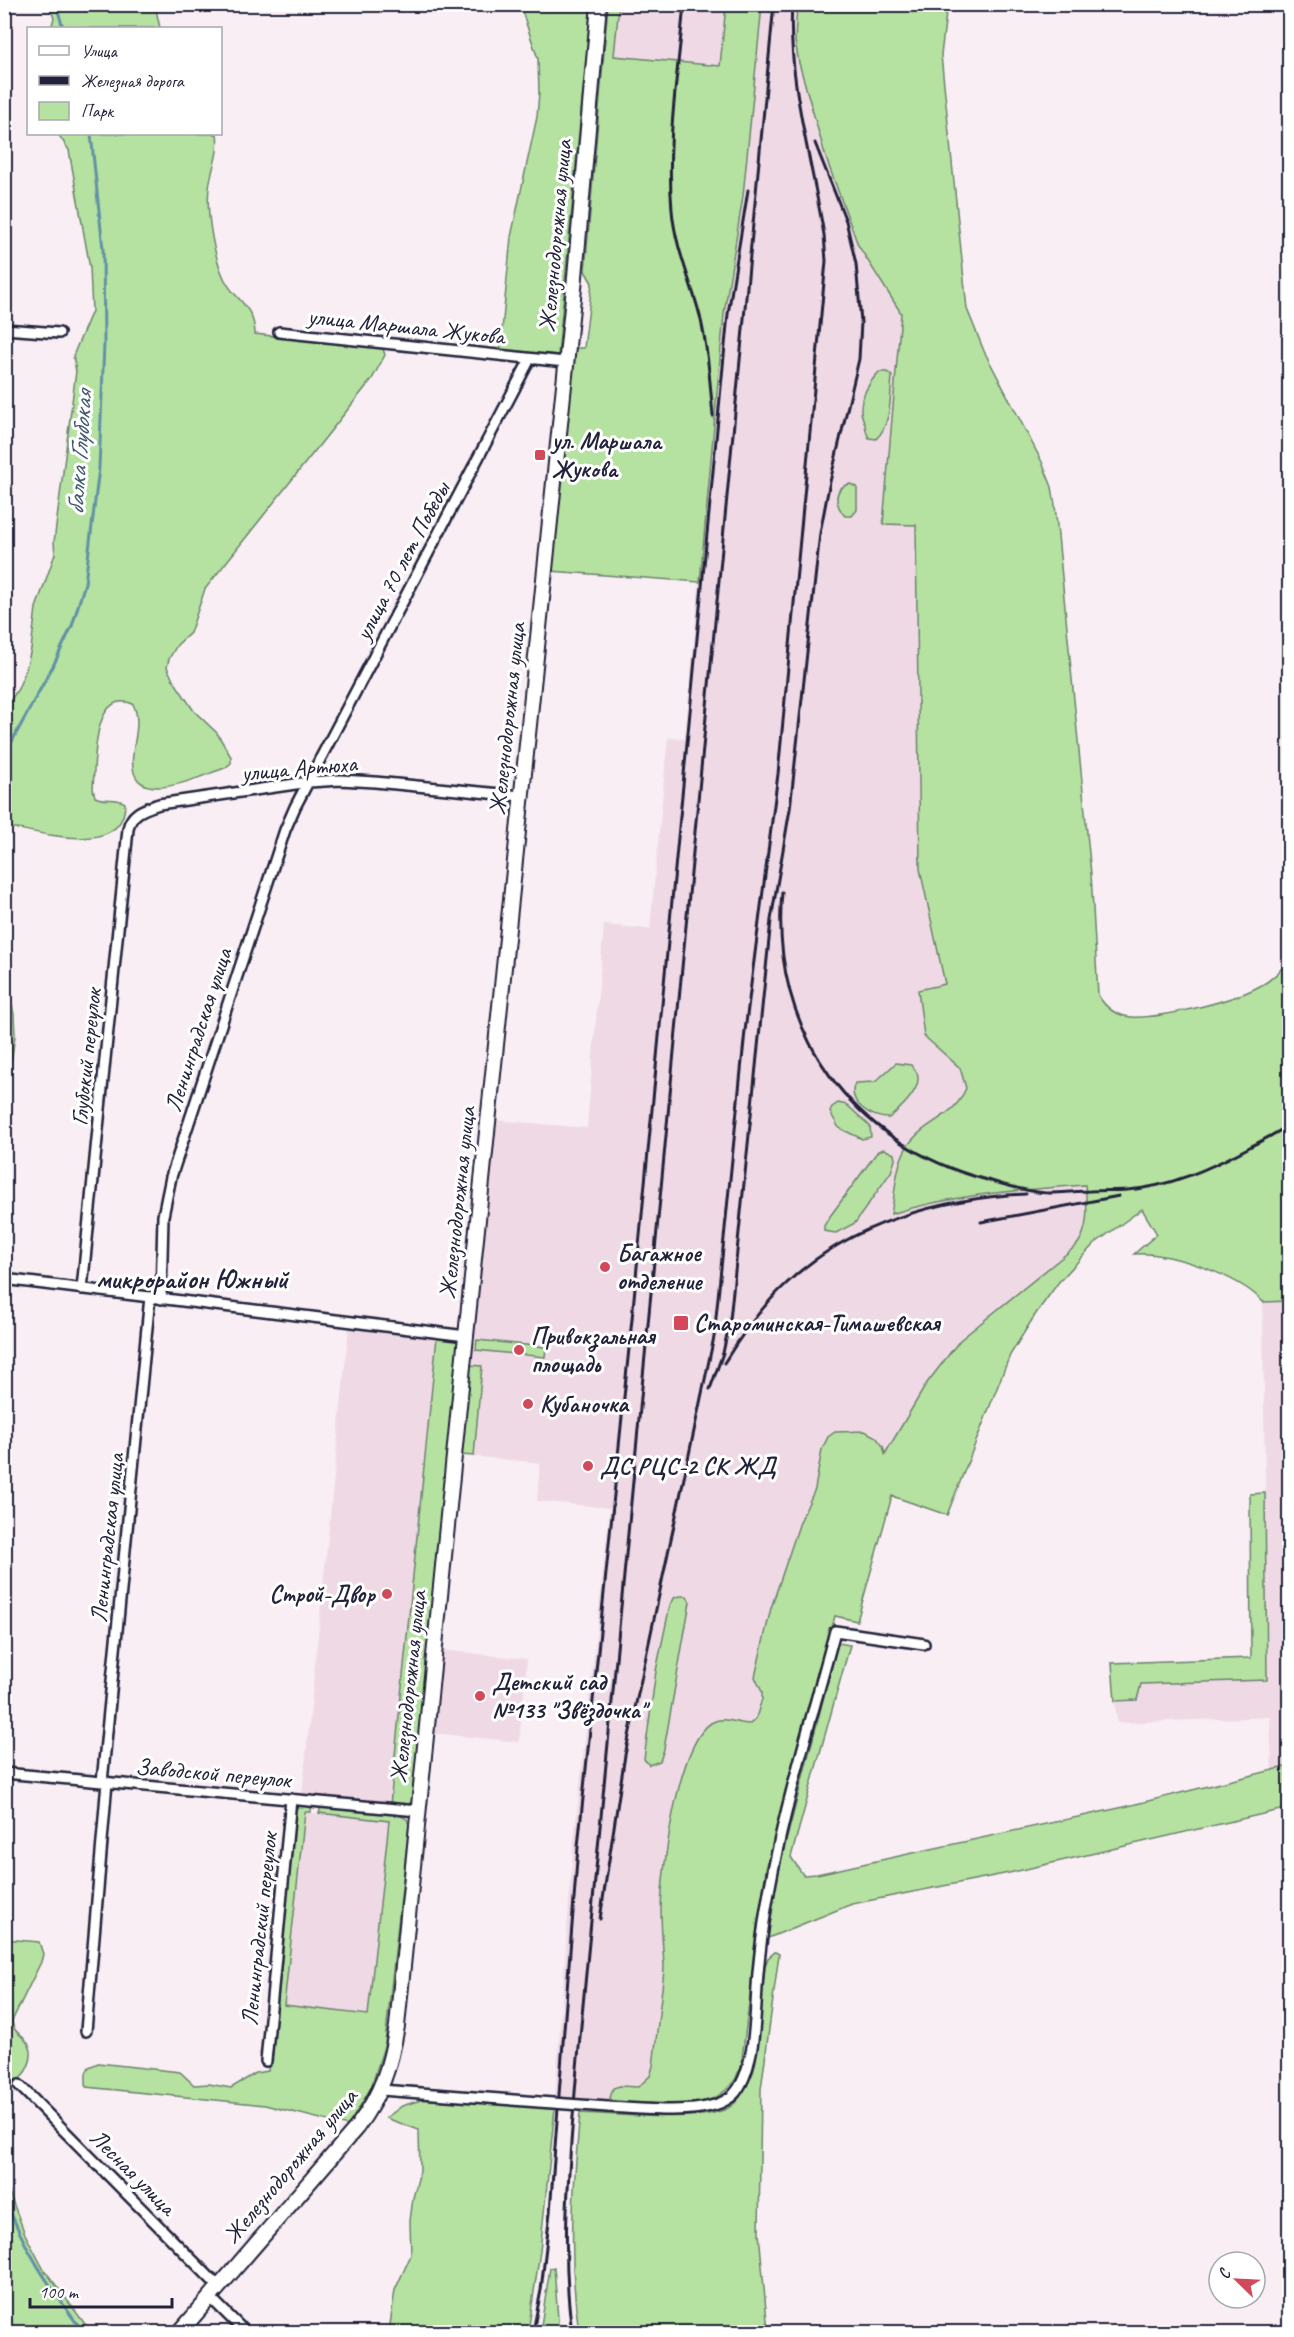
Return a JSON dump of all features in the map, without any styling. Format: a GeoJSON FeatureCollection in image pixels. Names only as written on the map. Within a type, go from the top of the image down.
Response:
{"type":"FeatureCollection","features":[{"type":"Feature","properties":{"kind":"main road","name":"Железнодорожная улица"},"geometry":{"type":"LineString","coordinates":[[180,2332],[354,2130],[381,2090],[387,2075],[397,2026],[566,362],[599,4]]}},
{"type":"Feature","properties":{"kind":"street"},"geometry":{"type":"LineString","coordinates":[[4,329],[59,333]]}},
{"type":"Feature","properties":{"kind":"street","name":"улица Маршала Жукова"},"geometry":{"type":"LineString","coordinates":[[279,332],[566,362]]}},
{"type":"Feature","properties":{"kind":"street","name":"улица 70 лет Победы"},"geometry":{"type":"LineString","coordinates":[[309,782],[530,359]]}},
{"type":"Feature","properties":{"kind":"street","name":"улица Артюха"},"geometry":{"type":"LineString","coordinates":[[128,829],[134,815],[159,804],[309,782],[375,782],[521,796]]}},
{"type":"Feature","properties":{"kind":"street","name":"Ленинградская улица"},"geometry":{"type":"LineString","coordinates":[[161,1299],[164,1216],[171,1177],[271,869],[295,807],[309,782]]}},
{"type":"Feature","properties":{"kind":"street","name":"Глубокий переулок"},"geometry":{"type":"LineString","coordinates":[[82,1289],[128,829]]}},
{"type":"Feature","properties":{"kind":"street"},"geometry":{"type":"LineString","coordinates":[[4,1279],[466,1336]]}},
{"type":"Feature","properties":{"kind":"street","name":"Ленинградская улица"},"geometry":{"type":"LineString","coordinates":[[86,2031],[105,1782],[150,1298]]}},
{"type":"Feature","properties":{"kind":"street"},"geometry":{"type":"LineString","coordinates":[[381,2090],[608,2107],[701,2108],[728,2099],[740,2087],[750,2053],[760,1948],[775,1854],[835,1631],[924,1644]]}},
{"type":"Feature","properties":{"kind":"street","name":"Заводской переулок"},"geometry":{"type":"LineString","coordinates":[[4,1773],[418,1811]]}},
{"type":"Feature","properties":{"kind":"street","name":"Ленинградский переулок"},"geometry":{"type":"LineString","coordinates":[[266,2061],[291,1799]]}},
{"type":"Feature","properties":{"kind":"street","name":"Лесная улица"},"geometry":{"type":"LineString","coordinates":[[19,2085],[214,2292],[245,2332]]}},
{"type":"Feature","properties":{"kind":"shaded area"},"geometry":{"type":"Polygon","coordinates":[[[619,5],[726,5],[720,66],[614,56],[619,5]]]}},
{"type":"Feature","properties":{"kind":"shaded area"},"geometry":{"type":"Polygon","coordinates":[[[762,5],[797,5],[795,41],[799,63],[826,158],[858,245],[901,313],[883,523],[916,524],[920,869],[945,984],[918,991],[924,1036],[960,1068],[966,1088],[959,1104],[947,1113],[892,1213],[922,1204],[978,1193],[1085,1184],[1086,1227],[1084,1238],[1076,1246],[975,1327],[927,1383],[885,1455],[828,1437],[822,1449],[815,1489],[800,1522],[771,1608],[755,1677],[762,1692],[756,1718],[750,1724],[741,1724],[726,1719],[693,1745],[683,1775],[673,1814],[663,1882],[661,1910],[664,1966],[650,2076],[638,2087],[620,2086],[610,2097],[613,2101],[555,2097],[573,1850],[610,1508],[537,1501],[540,1463],[460,1455],[494,1120],[587,1128],[604,925],[650,929],[668,738],[685,739],[724,314],[743,196],[762,5]]]}},
{"type":"Feature","properties":{"kind":"shaded area"},"geometry":{"type":"Polygon","coordinates":[[[1289,1301],[1289,1766],[1272,1770],[1270,1717],[1117,1723],[1115,1701],[1137,1700],[1141,1684],[1267,1679],[1263,1302],[1289,1301]]]}},
{"type":"Feature","properties":{"kind":"shaded area"},"geometry":{"type":"Polygon","coordinates":[[[349,1327],[437,1337],[390,1805],[302,1796],[349,1327]]]}},
{"type":"Feature","properties":{"kind":"shaded area","name":"Детский сад №133 \"Звёздочка\""},"geometry":{"type":"Polygon","coordinates":[[[441,1650],[527,1659],[519,1742],[432,1733],[441,1650]]]}},
{"type":"Feature","properties":{"kind":"shaded area"},"geometry":{"type":"Polygon","coordinates":[[[305,1812],[389,1821],[368,2015],[284,2006],[305,1812]]]}},
{"type":"Feature","properties":{"kind":"green space"},"geometry":{"type":"Polygon","coordinates":[[[49,5],[155,5],[160,27],[51,27],[54,18],[49,5]]]}},
{"type":"Feature","properties":{"kind":"green space"},"geometry":{"type":"Polygon","coordinates":[[[520,5],[591,5],[558,355],[500,351],[511,237],[537,117],[539,93],[538,59],[520,5]]]}},
{"type":"Feature","properties":{"kind":"green space"},"geometry":{"type":"Polygon","coordinates":[[[608,5],[619,5],[614,56],[720,66],[726,5],[762,5],[743,196],[724,314],[700,582],[550,571],[573,348],[584,348],[592,283],[585,271],[608,5]]]}},
{"type":"Feature","properties":{"kind":"green space"},"geometry":{"type":"Polygon","coordinates":[[[797,5],[947,5],[941,55],[967,309],[984,351],[1042,462],[1052,487],[1055,505],[1091,874],[1098,995],[1104,1003],[1120,1015],[1144,1017],[1177,1012],[1231,998],[1258,987],[1267,982],[1289,960],[1289,1301],[1263,1302],[1238,1283],[1203,1267],[1166,1257],[1134,1254],[1157,1234],[1142,1209],[1094,1244],[1058,1283],[1010,1355],[947,1515],[892,1496],[857,1621],[835,1616],[766,1869],[741,2066],[735,2080],[715,2098],[695,2104],[623,2103],[610,2098],[613,2088],[638,2087],[650,2076],[653,2066],[664,1969],[661,1917],[664,1867],[674,1810],[689,1756],[699,1736],[711,1723],[725,1720],[750,1724],[756,1718],[762,1692],[755,1677],[771,1608],[800,1522],[815,1489],[822,1449],[828,1437],[835,1432],[865,1431],[876,1437],[883,1446],[885,1454],[927,1383],[960,1340],[1076,1246],[1086,1225],[1085,1185],[963,1197],[891,1214],[899,1165],[907,1147],[920,1132],[955,1106],[966,1088],[960,1068],[924,1036],[918,990],[945,984],[920,869],[916,525],[883,524],[901,313],[858,245],[826,158],[799,63],[795,41],[797,5]]]}},
{"type":"Feature","properties":{"kind":"green space"},"geometry":{"type":"Polygon","coordinates":[[[59,135],[217,135],[217,148],[208,198],[213,241],[225,281],[251,315],[255,334],[377,348],[383,349],[385,355],[372,379],[205,589],[190,633],[177,645],[169,659],[167,667],[172,678],[194,711],[217,733],[231,757],[231,763],[225,768],[182,783],[152,787],[140,782],[134,772],[133,754],[137,722],[135,710],[133,704],[120,702],[110,707],[98,731],[93,789],[95,797],[125,803],[121,821],[110,831],[95,837],[76,838],[4,826],[5,709],[18,689],[26,669],[36,608],[55,554],[54,542],[76,371],[73,356],[92,311],[90,268],[69,150],[59,135]]]}},
{"type":"Feature","properties":{"kind":"green space"},"geometry":{"type":"Polygon","coordinates":[[[879,372],[887,372],[892,376],[888,418],[876,439],[869,438],[867,435],[861,415],[861,406],[866,390],[879,372]]]}},
{"type":"Feature","properties":{"kind":"green space"},"geometry":{"type":"Polygon","coordinates":[[[850,484],[857,487],[857,510],[852,516],[845,516],[839,507],[837,497],[840,489],[850,484]]]}},
{"type":"Feature","properties":{"kind":"green space"},"geometry":{"type":"Polygon","coordinates":[[[5,919],[10,937],[9,990],[14,1014],[15,1036],[5,1103],[5,919]]]}},
{"type":"Feature","properties":{"kind":"green space"},"geometry":{"type":"Polygon","coordinates":[[[896,1063],[911,1065],[915,1069],[918,1078],[915,1089],[908,1100],[889,1118],[875,1116],[857,1103],[853,1090],[855,1083],[875,1082],[896,1063]]]}},
{"type":"Feature","properties":{"kind":"green space"},"geometry":{"type":"Polygon","coordinates":[[[838,1103],[847,1105],[870,1126],[871,1137],[862,1139],[839,1128],[830,1112],[832,1107],[838,1103]]]}},
{"type":"Feature","properties":{"kind":"green space"},"geometry":{"type":"Polygon","coordinates":[[[884,1149],[894,1154],[895,1160],[891,1172],[855,1223],[836,1233],[824,1231],[828,1219],[878,1151],[884,1149]]]}},
{"type":"Feature","properties":{"kind":"green space"},"geometry":{"type":"Polygon","coordinates":[[[437,1337],[458,1339],[412,1801],[405,1807],[390,1805],[437,1337]]]}},
{"type":"Feature","properties":{"kind":"green space"},"geometry":{"type":"Polygon","coordinates":[[[477,1340],[546,1347],[545,1357],[476,1350],[477,1340]]]}},
{"type":"Feature","properties":{"kind":"green space"},"geometry":{"type":"Polygon","coordinates":[[[468,1365],[482,1366],[474,1456],[460,1455],[468,1365]]]}},
{"type":"Feature","properties":{"kind":"green space"},"geometry":{"type":"Polygon","coordinates":[[[1265,1493],[1267,1680],[1141,1684],[1137,1700],[1115,1701],[1112,1663],[1251,1658],[1250,1494],[1265,1493]]]}},
{"type":"Feature","properties":{"kind":"green space"},"geometry":{"type":"Polygon","coordinates":[[[687,1596],[690,1602],[664,1749],[660,1761],[649,1765],[644,1759],[656,1671],[670,1605],[675,1597],[687,1596]]]}},
{"type":"Feature","properties":{"kind":"green space"},"geometry":{"type":"Polygon","coordinates":[[[838,1643],[850,1645],[791,1857],[803,1875],[817,1874],[1124,1807],[1289,1766],[1289,1808],[1009,1873],[852,1904],[768,1938],[778,1872],[838,1643]]]}},
{"type":"Feature","properties":{"kind":"green space"},"geometry":{"type":"Polygon","coordinates":[[[300,1805],[311,1806],[311,1812],[305,1812],[284,2005],[368,2015],[389,1821],[319,1813],[321,1807],[399,1815],[407,1819],[409,1825],[385,2043],[371,2088],[348,2126],[265,2105],[86,2087],[86,2073],[89,2067],[98,2063],[180,2072],[194,2085],[209,2084],[231,2088],[256,2073],[268,2071],[294,1811],[300,1805]]]}},
{"type":"Feature","properties":{"kind":"green space"},"geometry":{"type":"Polygon","coordinates":[[[5,1939],[39,1942],[43,1954],[12,2021],[15,2030],[26,2041],[31,2051],[28,2066],[19,2080],[5,2079],[5,1939]]]}},
{"type":"Feature","properties":{"kind":"green space"},"geometry":{"type":"Polygon","coordinates":[[[775,1952],[779,1954],[761,2089],[759,2233],[768,2332],[579,2332],[574,2277],[573,2223],[580,2113],[634,2116],[698,2115],[715,2113],[733,2105],[744,2092],[754,2070],[765,1966],[768,1958],[775,1952]]]}},
{"type":"Feature","properties":{"kind":"green space"},"geometry":{"type":"Polygon","coordinates":[[[424,2099],[555,2108],[540,2251],[528,2332],[389,2332],[395,2290],[411,2255],[410,2221],[420,2171],[419,2130],[386,2118],[402,2106],[424,2099]]]}},
{"type":"Feature","properties":{"kind":"green space"},"geometry":{"type":"Polygon","coordinates":[[[4,2179],[25,2234],[43,2268],[91,2332],[22,2332],[5,2328],[4,2179]]]}},
{"type":"Feature","properties":{"kind":"green space"},"geometry":{"type":"Polygon","coordinates":[[[554,2267],[559,2332],[540,2332],[550,2268],[554,2267]]]}},
{"type":"Feature","properties":{"kind":"waterway","name":"балка Глубокая"},"geometry":{"type":"LineString","coordinates":[[56,4],[63,27]]}},
{"type":"Feature","properties":{"kind":"waterway","name":"балка Глубокая"},"geometry":{"type":"LineString","coordinates":[[4,756],[72,626],[85,583],[99,468],[104,344],[103,249],[91,135]]}},
{"type":"Feature","properties":{"kind":"waterway","name":"балка Глубокая"},"geometry":{"type":"LineString","coordinates":[[4,2195],[11,2215],[38,2267],[83,2332]]}},
{"type":"Feature","properties":{"kind":"railway"},"geometry":{"type":"LineString","coordinates":[[684,4],[670,159],[672,210],[680,251],[703,328],[713,416]]}},
{"type":"Feature","properties":{"kind":"railway"},"geometry":{"type":"LineString","coordinates":[[572,2332],[568,2299],[566,2233],[577,2068],[774,4]]}},
{"type":"Feature","properties":{"kind":"railway"},"geometry":{"type":"LineString","coordinates":[[600,1919],[625,1755],[714,1337],[745,1031],[778,774],[826,261],[824,235],[793,61],[792,4]]}},
{"type":"Feature","properties":{"kind":"railway"},"geometry":{"type":"LineString","coordinates":[[710,1389],[723,1353],[730,1320],[771,920],[790,809],[820,533],[859,359],[861,322],[856,264],[846,221],[815,143]]}},
{"type":"Feature","properties":{"kind":"railway"},"geometry":{"type":"LineString","coordinates":[[533,2332],[541,2290],[550,2212],[578,1847],[632,1319],[728,314],[748,190]]}},
{"type":"Feature","properties":{"kind":"railway"},"geometry":{"type":"LineString","coordinates":[[782,892],[782,943],[790,991],[806,1035],[829,1075],[860,1110],[897,1140],[939,1163],[987,1180],[1034,1192],[1127,1190],[1158,1185],[1203,1170],[1290,1124]]}},
{"type":"Feature","properties":{"kind":"railway"},"geometry":{"type":"LineString","coordinates":[[724,1363],[752,1321],[768,1302],[811,1263],[838,1245],[867,1230],[930,1208],[962,1201],[1026,1194]]}},
{"type":"Feature","properties":{"kind":"railway"},"geometry":{"type":"LineString","coordinates":[[981,1222],[1119,1196]]}},
{"type":"Feature","properties":{"kind":"place","name":"ул. Маршала Жукова"},"geometry":{"type":"Point","coordinates":[540,455]}},
{"type":"Feature","properties":{"kind":"place","name":"Багажное отделение"},"geometry":{"type":"Point","coordinates":[605,1267]}},
{"type":"Feature","properties":{"kind":"place","name":"Староминская-Тимашевская"},"geometry":{"type":"Point","coordinates":[681,1323]}},
{"type":"Feature","properties":{"kind":"place","name":"Привокзальная площадь"},"geometry":{"type":"Point","coordinates":[519,1350]}},
{"type":"Feature","properties":{"kind":"place","name":"Кубаночка"},"geometry":{"type":"Point","coordinates":[528,1404]}},
{"type":"Feature","properties":{"kind":"place","name":"ДС РЦС-2 СК ЖД"},"geometry":{"type":"Point","coordinates":[588,1466]}},
{"type":"Feature","properties":{"kind":"place","name":"Строй-Двор"},"geometry":{"type":"Point","coordinates":[387,1594]}},
{"type":"Feature","properties":{"kind":"place","name":"Детский сад №133 \"Звёздочка\""},"geometry":{"type":"Point","coordinates":[480,1696]}},
{"type":"Feature","properties":{"kind":"district","name":"микрорайон Южный"},"geometry":{"type":"Point","coordinates":[192,1279]}}]}
